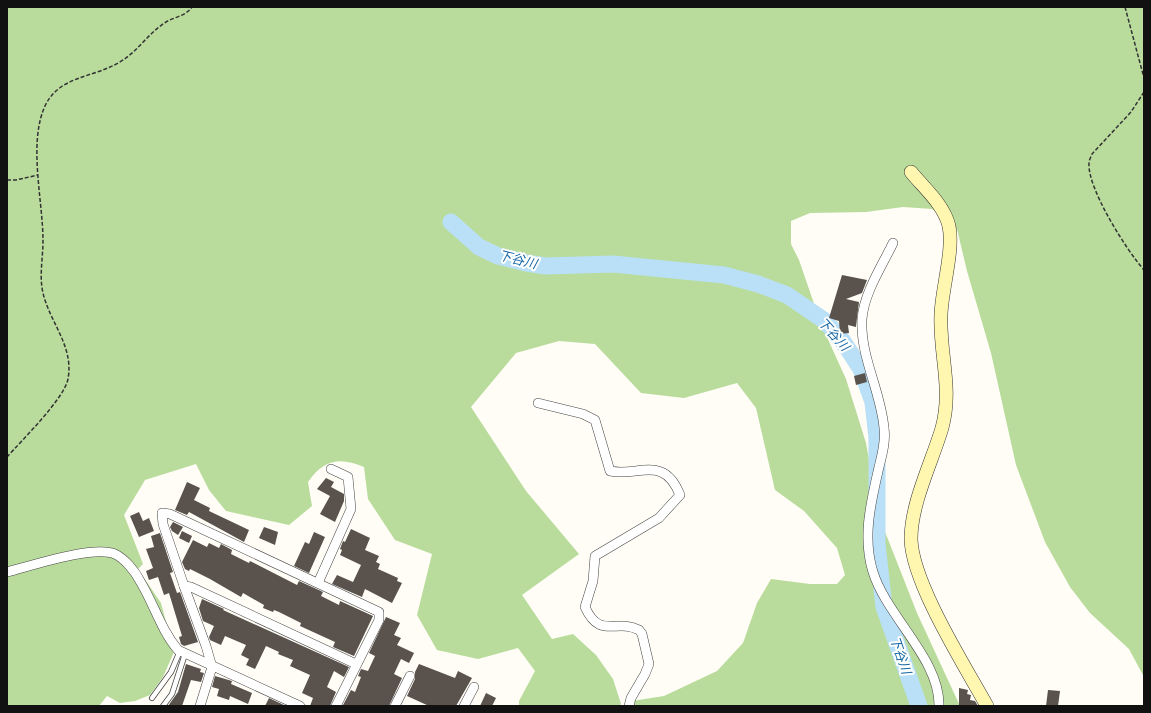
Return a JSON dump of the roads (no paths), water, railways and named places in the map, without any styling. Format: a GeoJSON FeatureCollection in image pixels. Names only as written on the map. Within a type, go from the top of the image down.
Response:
{"type":"FeatureCollection","features":[{"type":"Feature","properties":{"kind":"street"},"geometry":{"type":"LineString","coordinates":[[911,172],[938,204],[945,215],[950,237],[941,313],[940,335],[946,375],[947,403],[942,427],[915,512],[911,538],[920,575],[935,610],[987,706]]}},
{"type":"Feature","properties":{"kind":"street"},"geometry":{"type":"LineString","coordinates":[[893,243],[869,293],[862,317],[862,341],[870,374],[877,394],[884,429],[884,445],[869,509],[868,548],[873,571],[881,593],[916,644],[935,680],[940,697],[939,706]]}},
{"type":"Feature","properties":{"kind":"street"},"geometry":{"type":"LineString","coordinates":[[538,403],[583,414],[594,420],[610,471],[654,469],[670,480],[680,495],[659,518],[596,556],[593,581],[585,607],[587,613],[597,625],[607,628],[626,626],[639,630],[642,634],[649,664],[631,698],[629,706]]}},
{"type":"Feature","properties":{"kind":"street"},"geometry":{"type":"LineString","coordinates":[[318,583],[350,509],[348,477],[331,469]]}},
{"type":"Feature","properties":{"kind":"street"},"geometry":{"type":"LineString","coordinates":[[200,706],[212,667],[184,586],[164,524],[162,513],[170,514],[379,612],[379,620],[336,706]]}},
{"type":"Feature","properties":{"kind":"street"},"geometry":{"type":"LineString","coordinates":[[7,572],[78,554],[105,552],[115,554],[128,565],[140,581],[168,638],[183,653],[300,706]]}},
{"type":"Feature","properties":{"kind":"street"},"geometry":{"type":"LineString","coordinates":[[184,586],[191,587],[356,664]]}},
{"type":"Feature","properties":{"kind":"street"},"geometry":{"type":"LineString","coordinates":[[395,706],[410,676]]}},
{"type":"Feature","properties":{"kind":"street"},"geometry":{"type":"LineString","coordinates":[[464,706],[474,687]]}},
{"type":"Feature","properties":{"kind":"lane"},"geometry":{"type":"LineString","coordinates":[[152,698],[183,653]]}},
{"type":"Feature","properties":{"kind":"lane"},"geometry":{"type":"LineString","coordinates":[[163,706],[172,694],[183,653]]}},
{"type":"Feature","properties":{"kind":"waterway","name":"下谷川"},"geometry":{"type":"LineString","coordinates":[[451,222],[479,247],[498,256],[546,266],[613,264],[724,275],[758,284],[787,295],[825,321],[842,340],[861,369],[873,402],[877,438],[877,544],[884,607],[919,706]]}}]}
